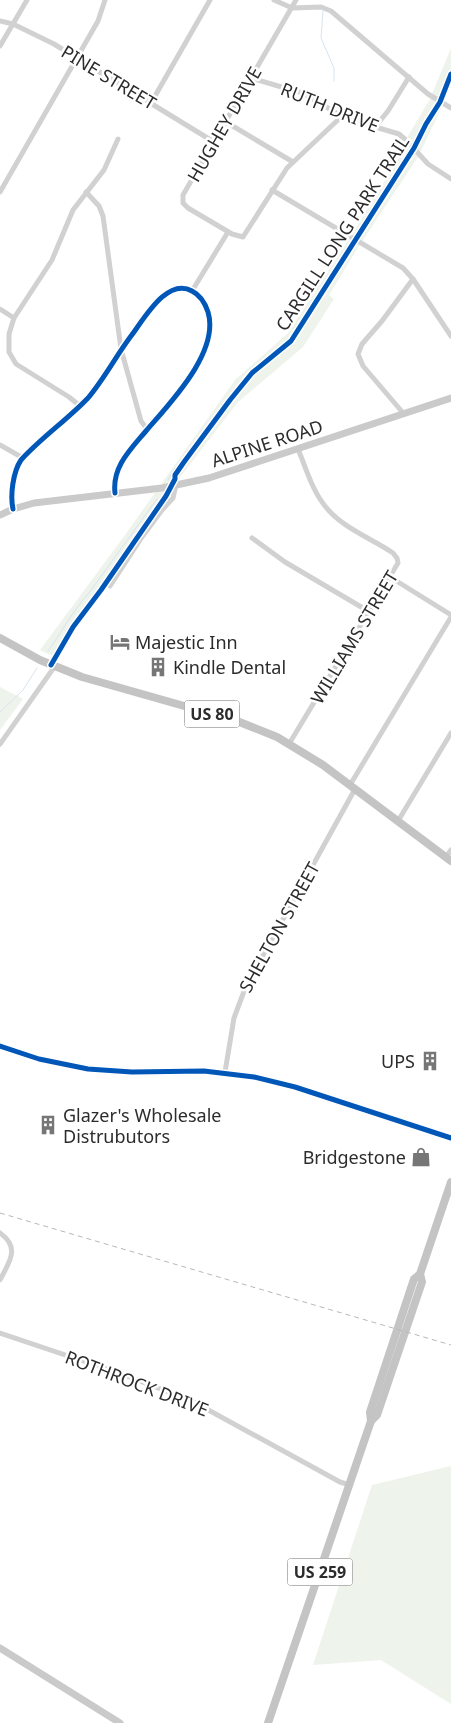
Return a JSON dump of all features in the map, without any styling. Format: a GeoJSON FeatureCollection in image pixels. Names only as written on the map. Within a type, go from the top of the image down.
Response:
{"type":"FeatureCollection","features":[{"type":"Feature","properties":{"kind":"main road","name":"ALPINE ROAD"},"geometry":{"type":"LineString","coordinates":[[0,515],[13,509],[41,502],[176,486],[226,474],[451,398]]}},
{"type":"Feature","properties":{"kind":"main road","name":"US 80"},"geometry":{"type":"LineString","coordinates":[[0,638],[55,666],[103,684],[237,721],[290,744],[309,755],[449,859]]}},
{"type":"Feature","properties":{"kind":"main road"},"geometry":{"type":"LineString","coordinates":[[0,1046],[51,1062],[98,1070],[225,1072],[254,1077],[295,1087],[451,1138]]}},
{"type":"Feature","properties":{"kind":"main road","name":"US 259"},"geometry":{"type":"LineString","coordinates":[[268,1723],[371,1421],[370,1412],[401,1331],[414,1279],[420,1274],[451,1182]]}},
{"type":"Feature","properties":{"kind":"main road"},"geometry":{"type":"LineString","coordinates":[[0,1648],[120,1723]]}},
{"type":"Feature","properties":{"kind":"street"},"geometry":{"type":"LineString","coordinates":[[0,46],[27,0]]}},
{"type":"Feature","properties":{"kind":"street"},"geometry":{"type":"LineString","coordinates":[[0,192],[100,18],[105,0]]}},
{"type":"Feature","properties":{"kind":"street"},"geometry":{"type":"LineString","coordinates":[[151,102],[210,0]]}},
{"type":"Feature","properties":{"kind":"street"},"geometry":{"type":"LineString","coordinates":[[274,0],[292,8],[321,7],[331,11],[432,97],[451,108]]}},
{"type":"Feature","properties":{"kind":"street","name":"HUGHEY DRIVE"},"geometry":{"type":"LineString","coordinates":[[228,232],[186,206],[183,201],[183,195],[296,0]]}},
{"type":"Feature","properties":{"kind":"street","name":"PINE STREET"},"geometry":{"type":"LineString","coordinates":[[0,21],[13,24],[45,39],[214,142]]}},
{"type":"Feature","properties":{"kind":"street"},"geometry":{"type":"LineString","coordinates":[[375,126],[388,112],[409,77]]}},
{"type":"Feature","properties":{"kind":"street","name":"RUTH DRIVE"},"geometry":{"type":"LineString","coordinates":[[251,78],[308,96],[342,116],[401,136],[428,164],[451,179]]}},
{"type":"Feature","properties":{"kind":"street"},"geometry":{"type":"LineString","coordinates":[[192,290],[228,232],[239,237],[245,236],[282,174],[342,116]]}},
{"type":"Feature","properties":{"kind":"street"},"geometry":{"type":"LineString","coordinates":[[226,122],[293,162]]}},
{"type":"Feature","properties":{"kind":"street"},"geometry":{"type":"LineString","coordinates":[[80,406],[69,397],[23,370],[14,362],[9,352],[8,340],[14,318],[50,263],[71,213],[104,170],[118,139]]}},
{"type":"Feature","properties":{"kind":"street"},"geometry":{"type":"LineString","coordinates":[[272,190],[405,269],[451,336]]}},
{"type":"Feature","properties":{"kind":"street"},"geometry":{"type":"LineString","coordinates":[[86,192],[99,206],[103,216],[121,349],[141,421],[147,429]]}},
{"type":"Feature","properties":{"kind":"street"},"geometry":{"type":"LineString","coordinates":[[404,414],[363,366],[358,354],[364,342],[413,279]]}},
{"type":"Feature","properties":{"kind":"street"},"geometry":{"type":"LineString","coordinates":[[13,509],[12,498],[16,472],[23,458],[80,406],[96,387],[121,349],[167,292],[178,288],[192,290],[202,299],[208,313],[210,327],[208,342],[186,381],[120,463],[114,480],[115,493]]}},
{"type":"Feature","properties":{"kind":"street"},"geometry":{"type":"LineString","coordinates":[[0,309],[14,318]]}},
{"type":"Feature","properties":{"kind":"street"},"geometry":{"type":"LineString","coordinates":[[0,445],[23,458]]}},
{"type":"Feature","properties":{"kind":"street","name":"WILLIAMS STREET"},"geometry":{"type":"LineString","coordinates":[[290,744],[397,565],[396,556],[345,524],[329,510],[314,488],[298,449]]}},
{"type":"Feature","properties":{"kind":"street"},"geometry":{"type":"LineString","coordinates":[[110,586],[142,537],[173,498],[176,486]]}},
{"type":"Feature","properties":{"kind":"street"},"geometry":{"type":"LineString","coordinates":[[252,538],[284,562],[368,612]]}},
{"type":"Feature","properties":{"kind":"street"},"geometry":{"type":"LineString","coordinates":[[390,577],[451,616]]}},
{"type":"Feature","properties":{"kind":"street","name":"SHELTON STREET"},"geometry":{"type":"LineString","coordinates":[[225,1072],[234,1018],[246,986],[353,787],[451,616]]}},
{"type":"Feature","properties":{"kind":"street"},"geometry":{"type":"LineString","coordinates":[[0,744],[55,666]]}},
{"type":"Feature","properties":{"kind":"street"},"geometry":{"type":"LineString","coordinates":[[398,821],[451,733]]}},
{"type":"Feature","properties":{"kind":"street"},"geometry":{"type":"LineString","coordinates":[[449,859],[451,850]]}},
{"type":"Feature","properties":{"kind":"street"},"geometry":{"type":"LineString","coordinates":[[0,1233],[10,1241],[12,1250],[0,1280]]}},
{"type":"Feature","properties":{"kind":"street","name":"ROTHROCK DRIVE"},"geometry":{"type":"LineString","coordinates":[[0,1333],[185,1398],[350,1485]]}},
{"type":"Feature","properties":{"kind":"shaded area"},"geometry":{"type":"Polygon","coordinates":[[[451,48],[451,84],[418,157],[329,295],[334,299],[303,347],[238,402],[181,476],[103,592],[74,629],[57,658],[40,650],[125,535],[235,380],[288,333],[406,146],[408,136],[430,99],[451,48]]]}},
{"type":"Feature","properties":{"kind":"shaded area"},"geometry":{"type":"Polygon","coordinates":[[[0,687],[23,699],[0,730],[0,687]]]}},
{"type":"Feature","properties":{"kind":"shaded area"},"geometry":{"type":"Polygon","coordinates":[[[451,1466],[451,1704],[381,1660],[313,1665],[372,1485],[451,1466]]]}},
{"type":"Feature","properties":{"kind":"waterway"},"geometry":{"type":"LineString","coordinates":[[323,11],[321,38],[334,68],[334,81]]}},
{"type":"Feature","properties":{"kind":"waterway"},"geometry":{"type":"LineString","coordinates":[[168,480],[175,468]]}},
{"type":"Feature","properties":{"kind":"waterway"},"geometry":{"type":"LineString","coordinates":[[48,651],[157,499]]}},
{"type":"Feature","properties":{"kind":"waterway"},"geometry":{"type":"LineString","coordinates":[[0,712],[23,690],[37,668]]}},
{"type":"Feature","properties":{"kind":"railway"},"geometry":{"type":"LineString","coordinates":[[0,1213],[451,1345]]}},
{"type":"Feature","properties":{"kind":"cycle path","name":"CARGILL LONG PARK TRAIL"},"geometry":{"type":"LineString","coordinates":[[51,665],[73,627],[166,496],[175,479],[175,475],[184,462],[252,373],[291,341],[414,148],[440,102],[451,74]]}},
{"type":"Feature","properties":{"kind":"cycle path"},"geometry":{"type":"LineString","coordinates":[[13,509],[13,484],[21,460],[88,398],[142,320],[157,302],[174,290],[183,288],[192,291],[202,300],[208,312],[210,327],[207,344],[200,360],[179,392],[123,459],[116,475],[115,493]]}},
{"type":"Feature","properties":{"kind":"cycle path"},"geometry":{"type":"LineString","coordinates":[[0,1046],[39,1059],[88,1069],[132,1072],[204,1071],[254,1077],[295,1087],[451,1138]]}},
{"type":"Feature","properties":{"kind":"place","name":"Majestic Inn"},"geometry":{"type":"Point","coordinates":[120,642]}},
{"type":"Feature","properties":{"kind":"place","name":"Kindle Dental"},"geometry":{"type":"Point","coordinates":[158,667]}},
{"type":"Feature","properties":{"kind":"place","name":"UPS"},"geometry":{"type":"Point","coordinates":[430,1061]}},
{"type":"Feature","properties":{"kind":"place","name":"Glazer's Wholesale Distrubutors"},"geometry":{"type":"Point","coordinates":[48,1125]}},
{"type":"Feature","properties":{"kind":"place","name":"Bridgestone"},"geometry":{"type":"Point","coordinates":[421,1157]}}]}
